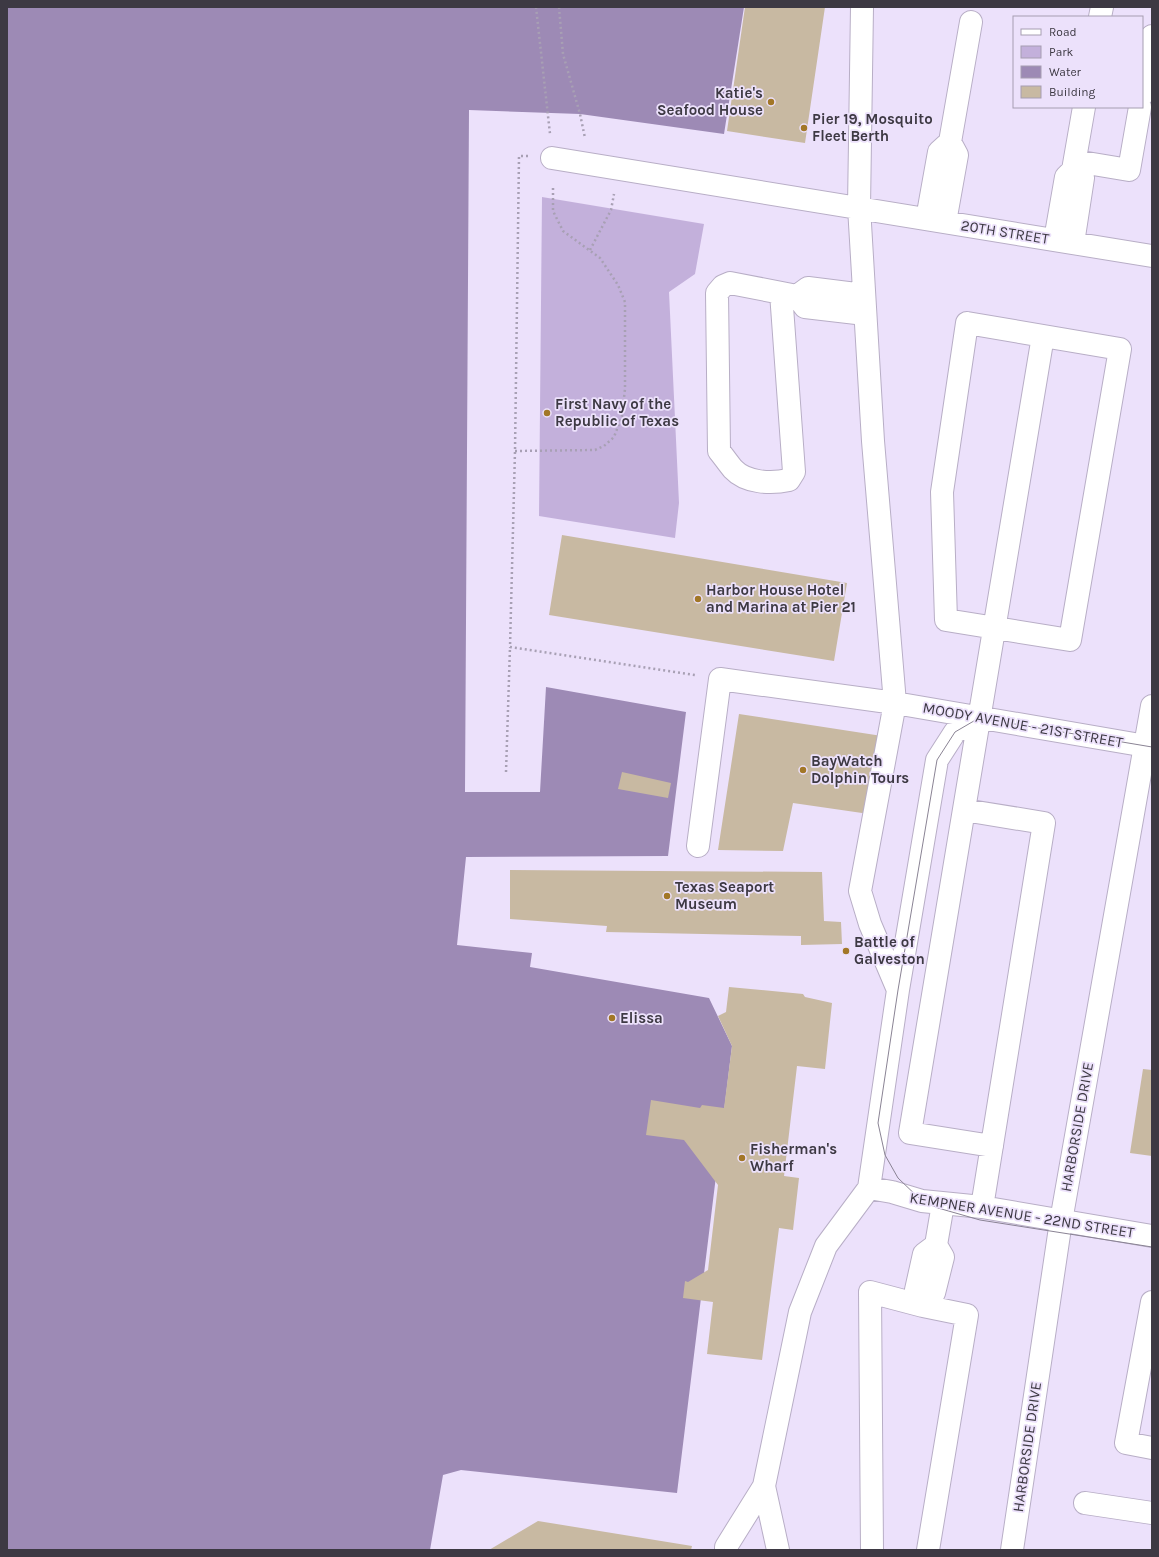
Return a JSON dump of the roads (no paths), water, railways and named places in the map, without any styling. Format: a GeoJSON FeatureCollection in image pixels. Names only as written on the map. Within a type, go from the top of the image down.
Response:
{"type":"FeatureCollection","features":[{"type":"Feature","properties":{"kind":"street"},"geometry":{"type":"LineString","coordinates":[[862,7],[859,207],[873,441],[894,703],[860,891],[870,924],[898,990]]}},
{"type":"Feature","properties":{"kind":"street"},"geometry":{"type":"LineString","coordinates":[[936,220],[939,152],[950,142],[971,22]]}},
{"type":"Feature","properties":{"kind":"street"},"geometry":{"type":"LineString","coordinates":[[1143,89],[1152,36]]}},
{"type":"Feature","properties":{"kind":"street"},"geometry":{"type":"LineString","coordinates":[[1064,241],[1066,177],[1074,166],[1084,108]]}},
{"type":"Feature","properties":{"kind":"street"},"geometry":{"type":"LineString","coordinates":[[1074,166],[1130,170],[1140,108]]}},
{"type":"Feature","properties":{"kind":"street","name":"20TH STREET"},"geometry":{"type":"LineString","coordinates":[[552,158],[1152,256]]}},
{"type":"Feature","properties":{"kind":"street"},"geometry":{"type":"LineString","coordinates":[[789,295],[794,472],[789,480],[779,482],[754,481],[734,470],[719,451],[717,293],[723,286],[730,283],[789,295],[805,307],[864,304]]}},
{"type":"Feature","properties":{"kind":"street"},"geometry":{"type":"LineString","coordinates":[[966,323],[1043,336],[1120,349],[1070,640],[946,620],[942,492],[966,323]]}},
{"type":"Feature","properties":{"kind":"street"},"geometry":{"type":"LineString","coordinates":[[992,1146],[910,1133],[1043,336]]}},
{"type":"Feature","properties":{"kind":"street","name":"MOODY AVENUE - 21ST STREET"},"geometry":{"type":"LineString","coordinates":[[698,846],[720,679],[894,703],[1149,746]]}},
{"type":"Feature","properties":{"kind":"street","name":"HARBORSIDE DRIVE"},"geometry":{"type":"LineString","coordinates":[[1012,1550],[1061,1221],[1149,746],[1152,706]]}},
{"type":"Feature","properties":{"kind":"street"},"geometry":{"type":"LineString","coordinates":[[726,1550],[764,1486],[800,1312],[826,1246],[869,1188],[898,990],[937,760],[955,732],[979,718]]}},
{"type":"Feature","properties":{"kind":"street"},"geometry":{"type":"LineString","coordinates":[[964,810],[1044,823],[982,1207]]}},
{"type":"Feature","properties":{"kind":"street","name":"KEMPNER AVENUE - 22ND STREET"},"geometry":{"type":"LineString","coordinates":[[869,1188],[892,1192],[922,1201],[982,1207],[1152,1236]]}},
{"type":"Feature","properties":{"kind":"street"},"geometry":{"type":"LineString","coordinates":[[924,1303],[934,1293],[943,1257],[936,1245],[943,1204]]}},
{"type":"Feature","properties":{"kind":"street"},"geometry":{"type":"LineString","coordinates":[[872,1550],[870,1292],[924,1303],[967,1315],[928,1550]]}},
{"type":"Feature","properties":{"kind":"street"},"geometry":{"type":"LineString","coordinates":[[1152,1302],[1126,1443],[1152,1448]]}},
{"type":"Feature","properties":{"kind":"street"},"geometry":{"type":"LineString","coordinates":[[764,1486],[778,1550]]}},
{"type":"Feature","properties":{"kind":"street"},"geometry":{"type":"LineString","coordinates":[[1085,1503],[1152,1514]]}},
{"type":"Feature","properties":{"kind":"water"},"geometry":{"type":"Polygon","coordinates":[[[7,7],[744,7],[724,134],[580,114],[469,110],[465,792],[540,792],[546,687],[686,712],[668,856],[466,857],[457,945],[532,953],[530,967],[709,998],[732,1046],[677,1493],[461,1470],[443,1475],[430,1550],[7,1550],[7,7]]]}},
{"type":"Feature","properties":{"kind":"tram line"},"geometry":{"type":"LineString","coordinates":[[1152,747],[979,718],[955,732],[937,760],[898,990],[878,1123],[885,1155],[898,1178],[922,1201],[938,1208],[980,1220],[1152,1247]]}},
{"type":"Feature","properties":{"kind":"place","name":"Katie's Seafood House"},"geometry":{"type":"Point","coordinates":[771,102]}},
{"type":"Feature","properties":{"kind":"place","name":"Pier 19, Mosquito Fleet Berth"},"geometry":{"type":"Point","coordinates":[804,128]}},
{"type":"Feature","properties":{"kind":"place","name":"First Navy of the Republic of Texas"},"geometry":{"type":"Point","coordinates":[547,413]}},
{"type":"Feature","properties":{"kind":"place","name":"Harbor House Hotel and Marina at Pier 21"},"geometry":{"type":"Point","coordinates":[698,599]}},
{"type":"Feature","properties":{"kind":"place","name":"BayWatch Dolphin Tours"},"geometry":{"type":"Point","coordinates":[803,770]}},
{"type":"Feature","properties":{"kind":"place","name":"Texas Seaport Museum"},"geometry":{"type":"Point","coordinates":[667,896]}},
{"type":"Feature","properties":{"kind":"place","name":"Battle of Galveston"},"geometry":{"type":"Point","coordinates":[846,951]}},
{"type":"Feature","properties":{"kind":"place","name":"Elissa"},"geometry":{"type":"Point","coordinates":[612,1018]}},
{"type":"Feature","properties":{"kind":"place","name":"Fisherman's Wharf"},"geometry":{"type":"Point","coordinates":[742,1158]}}]}
